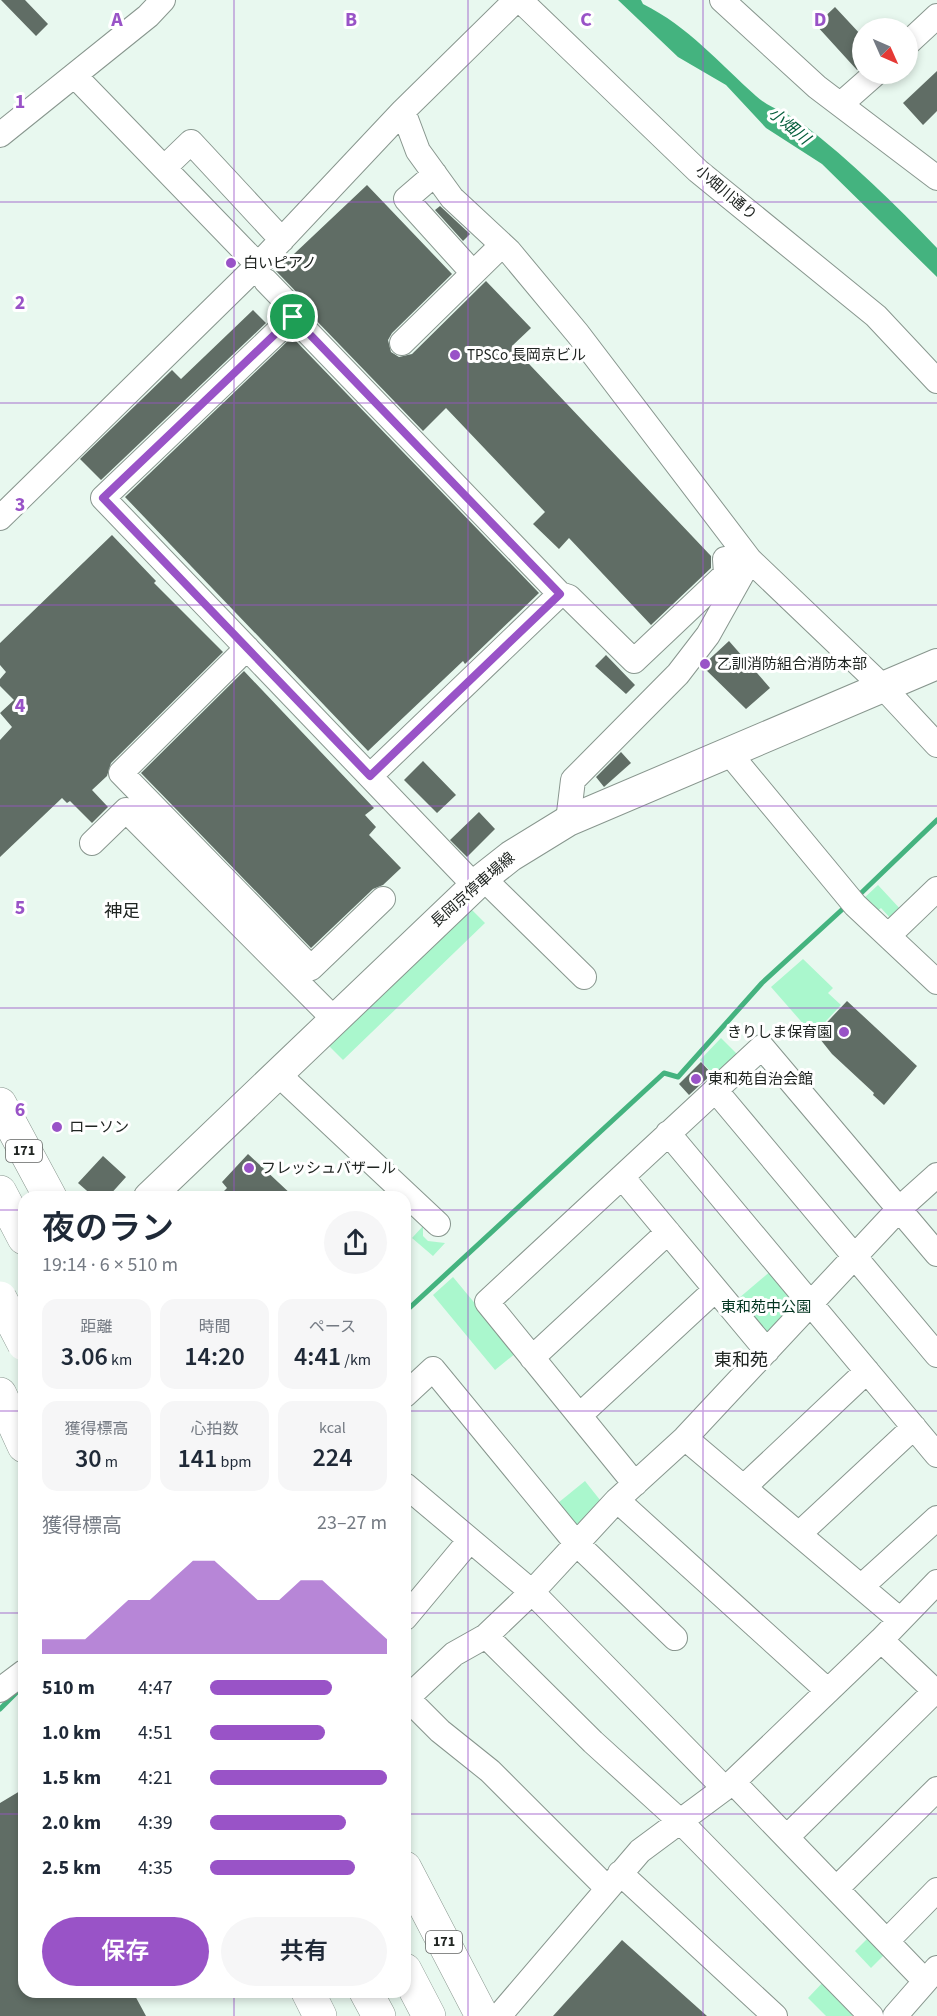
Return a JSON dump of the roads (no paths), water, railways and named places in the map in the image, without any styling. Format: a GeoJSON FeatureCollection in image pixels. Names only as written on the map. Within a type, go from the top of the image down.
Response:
{"type":"FeatureCollection","features":[{"type":"Feature","properties":{"kind":"highway","name":"171"},"geometry":{"type":"LineString","coordinates":[[0,1104],[47,1191]]}},
{"type":"Feature","properties":{"kind":"highway"},"geometry":{"type":"LineString","coordinates":[[0,1192],[18,1226]]}},
{"type":"Feature","properties":{"kind":"highway"},"geometry":{"type":"LineString","coordinates":[[0,1298],[18,1332]]}},
{"type":"Feature","properties":{"kind":"highway"},"geometry":{"type":"LineString","coordinates":[[0,1394],[18,1433]]}},
{"type":"Feature","properties":{"kind":"highway","name":"171"},"geometry":{"type":"LineString","coordinates":[[411,1880],[482,2016]]}},
{"type":"Feature","properties":{"kind":"highway"},"geometry":{"type":"LineString","coordinates":[[411,1982],[429,2016]]}},
{"type":"Feature","properties":{"kind":"highway"},"geometry":{"type":"LineString","coordinates":[[311,1998],[320,2016]]}},
{"type":"Feature","properties":{"kind":"highway"},"geometry":{"type":"LineString","coordinates":[[369,1998],[379,2016]]}},
{"type":"Feature","properties":{"kind":"main road","name":"長岡京停車場線"},"geometry":{"type":"LineString","coordinates":[[155,1191],[479,882],[512,856],[568,821],[937,664]]}},
{"type":"Feature","properties":{"kind":"main road"},"geometry":{"type":"LineString","coordinates":[[0,1334],[18,1318]]}},
{"type":"Feature","properties":{"kind":"street"},"geometry":{"type":"LineString","coordinates":[[0,135],[75,76],[164,0]]}},
{"type":"Feature","properties":{"kind":"street"},"geometry":{"type":"LineString","coordinates":[[0,518],[262,273],[282,240],[403,111],[518,0]]}},
{"type":"Feature","properties":{"kind":"street","name":"小畑川通り"},"geometry":{"type":"LineString","coordinates":[[518,0],[698,171],[876,316],[937,381]]}},
{"type":"Feature","properties":{"kind":"street"},"geometry":{"type":"LineString","coordinates":[[722,0],[816,87],[937,178]]}},
{"type":"Feature","properties":{"kind":"street"},"geometry":{"type":"LineString","coordinates":[[918,34],[937,16]]}},
{"type":"Feature","properties":{"kind":"street"},"geometry":{"type":"LineString","coordinates":[[75,76],[164,168],[297,313],[103,498],[370,776],[479,882],[584,977]]}},
{"type":"Feature","properties":{"kind":"street"},"geometry":{"type":"LineString","coordinates":[[841,104],[864,84]]}},
{"type":"Feature","properties":{"kind":"street"},"geometry":{"type":"LineString","coordinates":[[403,111],[418,151],[452,198],[502,244],[578,334],[750,560],[883,687],[937,745]]}},
{"type":"Feature","properties":{"kind":"street"},"geometry":{"type":"LineString","coordinates":[[164,168],[190,142],[282,240]]}},
{"type":"Feature","properties":{"kind":"street"},"geometry":{"type":"LineString","coordinates":[[435,174],[406,199],[473,273]]}},
{"type":"Feature","properties":{"kind":"street"},"geometry":{"type":"LineString","coordinates":[[402,344],[502,244]]}},
{"type":"Feature","properties":{"kind":"street"},"geometry":{"type":"LineString","coordinates":[[293,317],[560,594],[569,597],[634,661],[726,574],[725,559]]}},
{"type":"Feature","properties":{"kind":"street"},"geometry":{"type":"LineString","coordinates":[[568,821],[573,780],[678,674],[708,635],[750,560]]}},
{"type":"Feature","properties":{"kind":"street"},"geometry":{"type":"LineString","coordinates":[[370,776],[560,594]]}},
{"type":"Feature","properties":{"kind":"street"},"geometry":{"type":"LineString","coordinates":[[247,648],[121,773],[310,968],[383,900]]}},
{"type":"Feature","properties":{"kind":"street"},"geometry":{"type":"LineString","coordinates":[[730,754],[851,901],[937,982]]}},
{"type":"Feature","properties":{"kind":"street"},"geometry":{"type":"LineString","coordinates":[[92,843],[126,810],[334,1019]]}},
{"type":"Feature","properties":{"kind":"street"},"geometry":{"type":"LineString","coordinates":[[888,936],[937,889]]}},
{"type":"Feature","properties":{"kind":"street"},"geometry":{"type":"LineString","coordinates":[[635,1484],[487,1302],[762,1047],[937,1254]]}},
{"type":"Feature","properties":{"kind":"street"},"geometry":{"type":"LineString","coordinates":[[277,1073],[403,1191]]}},
{"type":"Feature","properties":{"kind":"street"},"geometry":{"type":"LineString","coordinates":[[716,1090],[937,1355]]}},
{"type":"Feature","properties":{"kind":"street"},"geometry":{"type":"LineString","coordinates":[[668,1134],[937,1455]]}},
{"type":"Feature","properties":{"kind":"street"},"geometry":{"type":"LineString","coordinates":[[411,1694],[454,1654],[486,1636],[531,1592],[617,1500],[685,1438],[899,1209],[937,1175]]}},
{"type":"Feature","properties":{"kind":"street"},"geometry":{"type":"LineString","coordinates":[[622,1177],[767,1351]]}},
{"type":"Feature","properties":{"kind":"street"},"geometry":{"type":"LineString","coordinates":[[411,1199],[438,1224]]}},
{"type":"Feature","properties":{"kind":"street"},"geometry":{"type":"LineString","coordinates":[[532,1358],[668,1232]]}},
{"type":"Feature","properties":{"kind":"street"},"geometry":{"type":"LineString","coordinates":[[580,1415],[715,1290]]}},
{"type":"Feature","properties":{"kind":"street"},"geometry":{"type":"LineString","coordinates":[[411,1389],[433,1369],[576,1543],[675,1638]]}},
{"type":"Feature","properties":{"kind":"street"},"geometry":{"type":"LineString","coordinates":[[744,1487],[867,1371]]}},
{"type":"Feature","properties":{"kind":"street"},"geometry":{"type":"LineString","coordinates":[[799,1534],[914,1427]]}},
{"type":"Feature","properties":{"kind":"street"},"geometry":{"type":"LineString","coordinates":[[685,1438],[899,1619]]}},
{"type":"Feature","properties":{"kind":"street"},"geometry":{"type":"LineString","coordinates":[[411,1491],[531,1592],[728,1785],[787,1837],[888,1940],[931,1974],[895,2016]]}},
{"type":"Feature","properties":{"kind":"street"},"geometry":{"type":"LineString","coordinates":[[617,1500],[828,1690]]}},
{"type":"Feature","properties":{"kind":"street"},"geometry":{"type":"LineString","coordinates":[[862,1586],[937,1518]]}},
{"type":"Feature","properties":{"kind":"street"},"geometry":{"type":"LineString","coordinates":[[411,1611],[470,1540]]}},
{"type":"Feature","properties":{"kind":"street"},"geometry":{"type":"LineString","coordinates":[[499,2016],[640,1851],[728,1785],[881,1640],[937,1582]]}},
{"type":"Feature","properties":{"kind":"street"},"geometry":{"type":"LineString","coordinates":[[486,1636],[593,1742],[681,1822],[867,2015]]}},
{"type":"Feature","properties":{"kind":"street"},"geometry":{"type":"LineString","coordinates":[[787,1837],[936,1692],[881,1640]]}},
{"type":"Feature","properties":{"kind":"street"},"geometry":{"type":"LineString","coordinates":[[0,1690],[18,1676]]}},
{"type":"Feature","properties":{"kind":"street"},"geometry":{"type":"LineString","coordinates":[[411,1704],[613,1881],[775,2016]]}},
{"type":"Feature","properties":{"kind":"street"},"geometry":{"type":"LineString","coordinates":[[837,1888],[937,1789]]}},
{"type":"Feature","properties":{"kind":"street"},"geometry":{"type":"LineString","coordinates":[[888,1940],[937,1890]]}},
{"type":"Feature","properties":{"kind":"water","name":"小畑川"},"geometry":{"type":"Polygon","coordinates":[[[618,0],[641,0],[643,4],[675,23],[761,100],[803,124],[838,153],[889,199],[937,248],[937,277],[822,164],[766,128],[726,85],[678,57],[618,0]]]}},
{"type":"Feature","properties":{"kind":"waterway"},"geometry":{"type":"LineString","coordinates":[[856,898],[937,820]]}},
{"type":"Feature","properties":{"kind":"waterway"},"geometry":{"type":"LineString","coordinates":[[411,1306],[664,1073],[678,1077],[762,983],[846,906]]}},
{"type":"Feature","properties":{"kind":"waterway"},"geometry":{"type":"LineString","coordinates":[[0,1709],[18,1691]]}},
{"type":"Feature","properties":{"kind":"place","name":"白いピアノ"},"geometry":{"type":"Point","coordinates":[231,263]}},
{"type":"Feature","properties":{"kind":"place","name":"TPSCo 長岡京ビル"},"geometry":{"type":"Point","coordinates":[455,355]}},
{"type":"Feature","properties":{"kind":"place","name":"乙訓消防組合消防本部"},"geometry":{"type":"Point","coordinates":[705,664]}},
{"type":"Feature","properties":{"kind":"place","name":"きりしま保育園"},"geometry":{"type":"Point","coordinates":[844,1032]}},
{"type":"Feature","properties":{"kind":"place","name":"東和苑自治会館"},"geometry":{"type":"Point","coordinates":[696,1079]}},
{"type":"Feature","properties":{"kind":"place","name":"ローソン"},"geometry":{"type":"Point","coordinates":[57,1127]}},
{"type":"Feature","properties":{"kind":"place","name":"フレッシュバザール"},"geometry":{"type":"Point","coordinates":[249,1168]}},
{"type":"Feature","properties":{"kind":"district","name":"神足"},"geometry":{"type":"Point","coordinates":[122,911]}},
{"type":"Feature","properties":{"kind":"district","name":"東和苑"},"geometry":{"type":"Point","coordinates":[741,1360]}},
{"type":"Feature","properties":{"kind":"park label","name":"東和苑中公園"},"geometry":{"type":"Point","coordinates":[766,1307]}}]}
